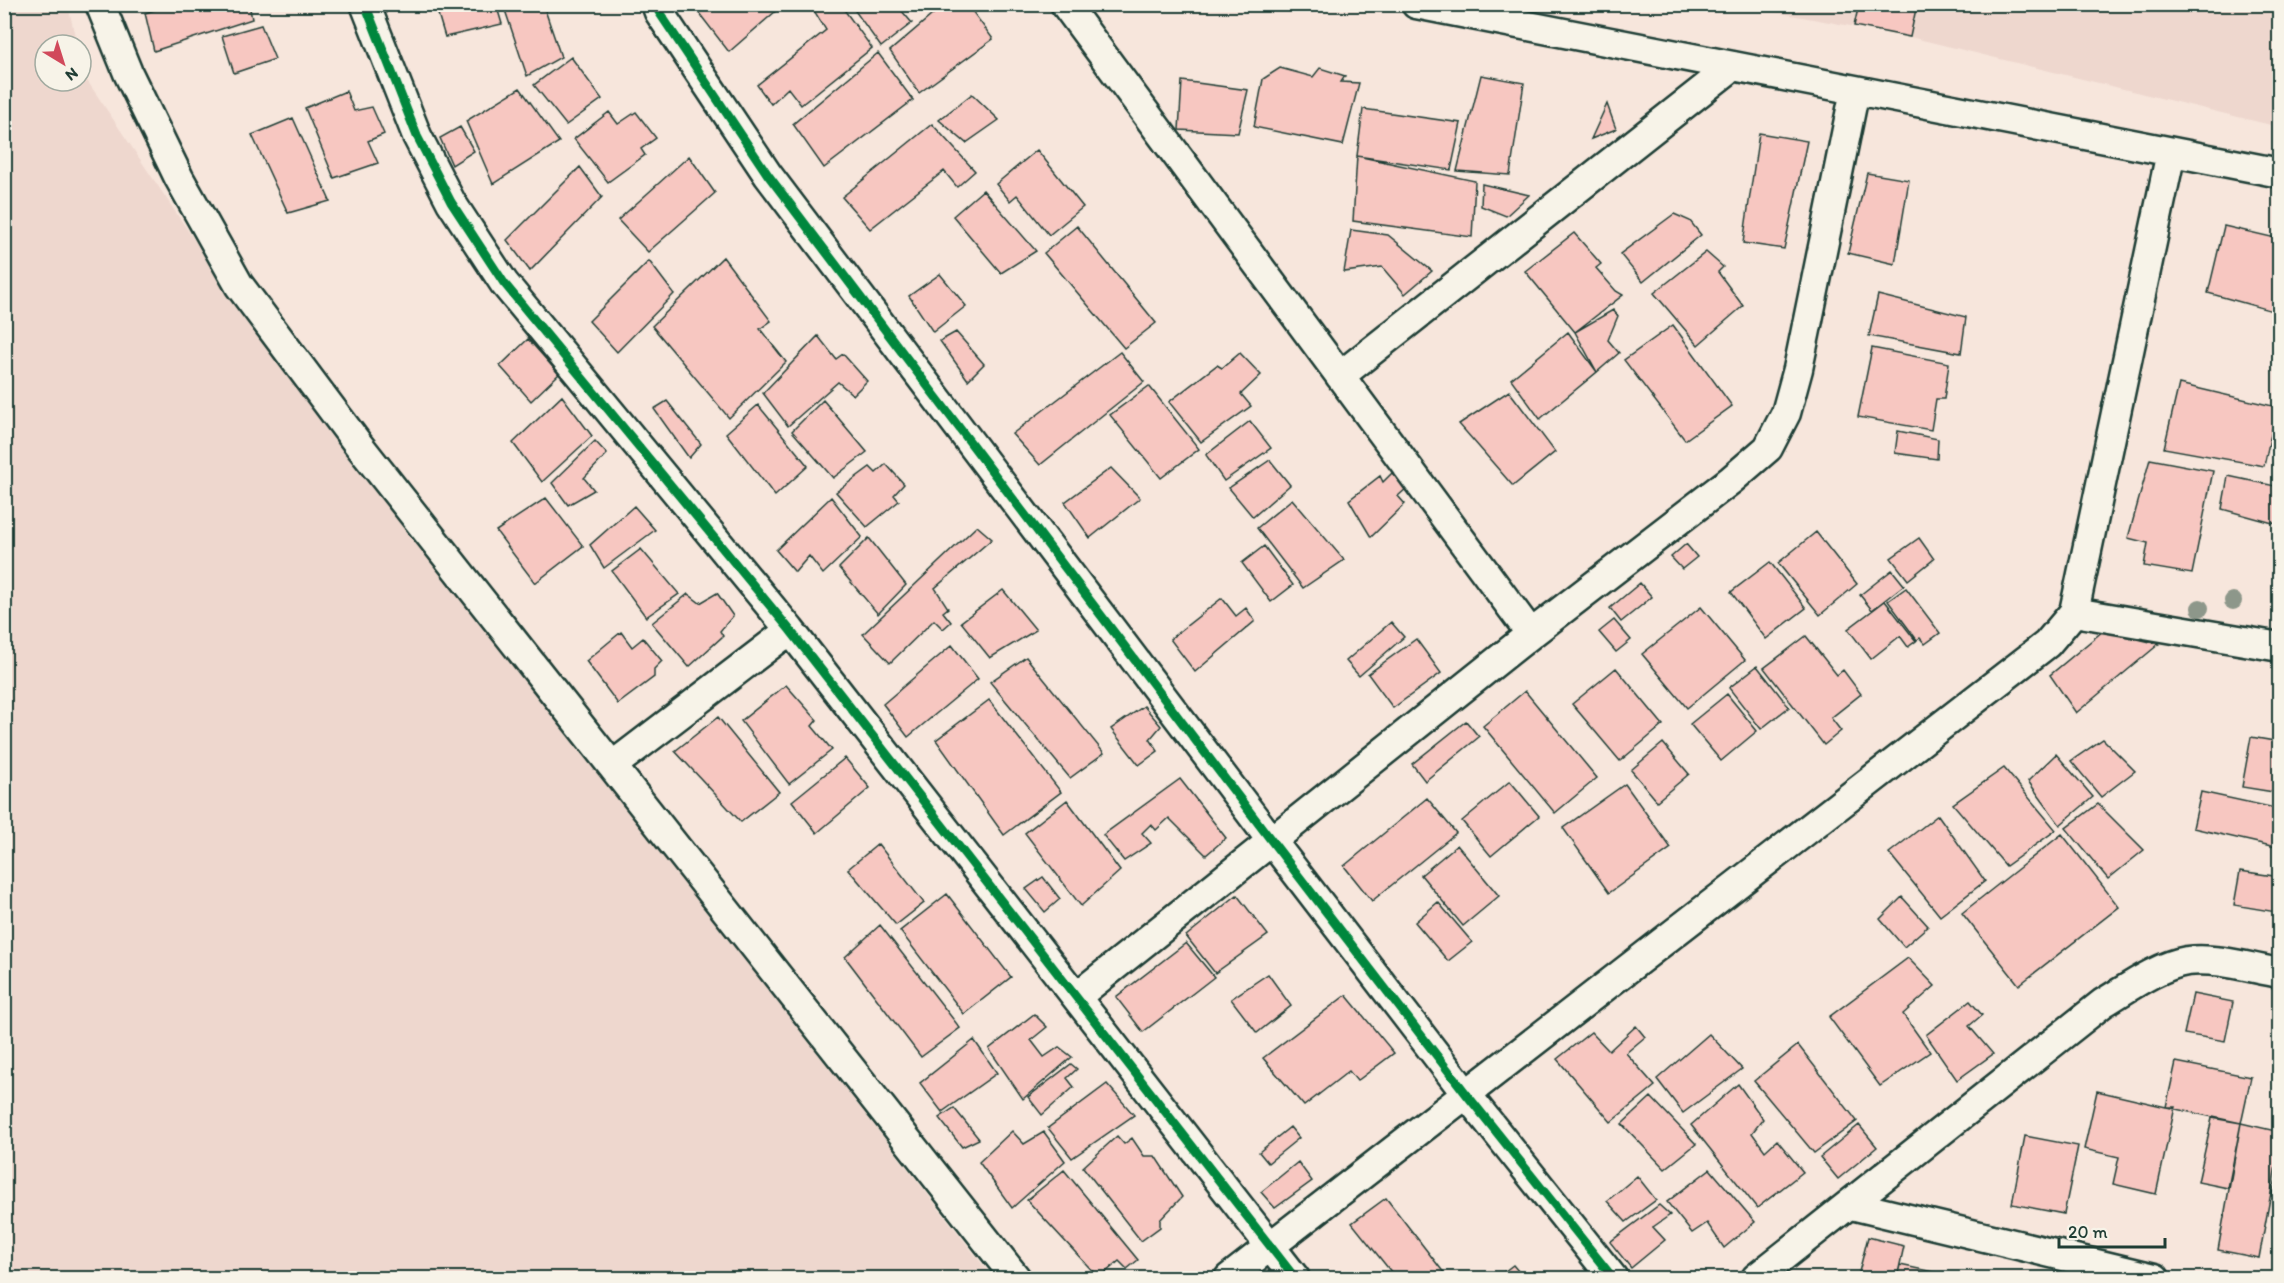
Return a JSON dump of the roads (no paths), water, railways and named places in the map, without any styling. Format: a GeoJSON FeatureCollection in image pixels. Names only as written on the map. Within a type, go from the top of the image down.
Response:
{"type":"FeatureCollection","features":[{"type":"Feature","properties":{"kind":"street"},"geometry":{"type":"LineString","coordinates":[[100,4],[128,73],[179,178],[239,285],[358,444],[1016,1278]]}},
{"type":"Feature","properties":{"kind":"street"},"geometry":{"type":"LineString","coordinates":[[365,4],[417,136],[451,202],[504,283],[790,630],[1295,1278]]}},
{"type":"Feature","properties":{"kind":"street"},"geometry":{"type":"LineString","coordinates":[[656,4],[659,12],[768,175],[1271,840],[1467,1095],[1613,1278]]}},
{"type":"Feature","properties":{"kind":"street"},"geometry":{"type":"LineString","coordinates":[[1065,4],[1531,634]]}},
{"type":"Feature","properties":{"kind":"street"},"geometry":{"type":"LineString","coordinates":[[1416,4],[2280,173]]}},
{"type":"Feature","properties":{"kind":"street"},"geometry":{"type":"LineString","coordinates":[[1341,376],[1733,66]]}},
{"type":"Feature","properties":{"kind":"street"},"geometry":{"type":"LineString","coordinates":[[1076,997],[1531,634],[1731,480],[1768,448],[1786,413],[1798,369],[1855,90]]}},
{"type":"Feature","properties":{"kind":"street"},"geometry":{"type":"LineString","coordinates":[[1229,1278],[2047,644],[2074,612],[2171,152]]}},
{"type":"Feature","properties":{"kind":"street"},"geometry":{"type":"LineString","coordinates":[[2074,612],[2280,647]]}},
{"type":"Feature","properties":{"kind":"street"},"geometry":{"type":"LineString","coordinates":[[612,766],[790,630]]}},
{"type":"Feature","properties":{"kind":"street"},"geometry":{"type":"LineString","coordinates":[[1756,1278],[2103,1004],[2150,975],[2186,961],[2219,962],[2280,973]]}},
{"type":"Feature","properties":{"kind":"street"},"geometry":{"type":"LineString","coordinates":[[1851,1205],[2155,1278]]}}]}
